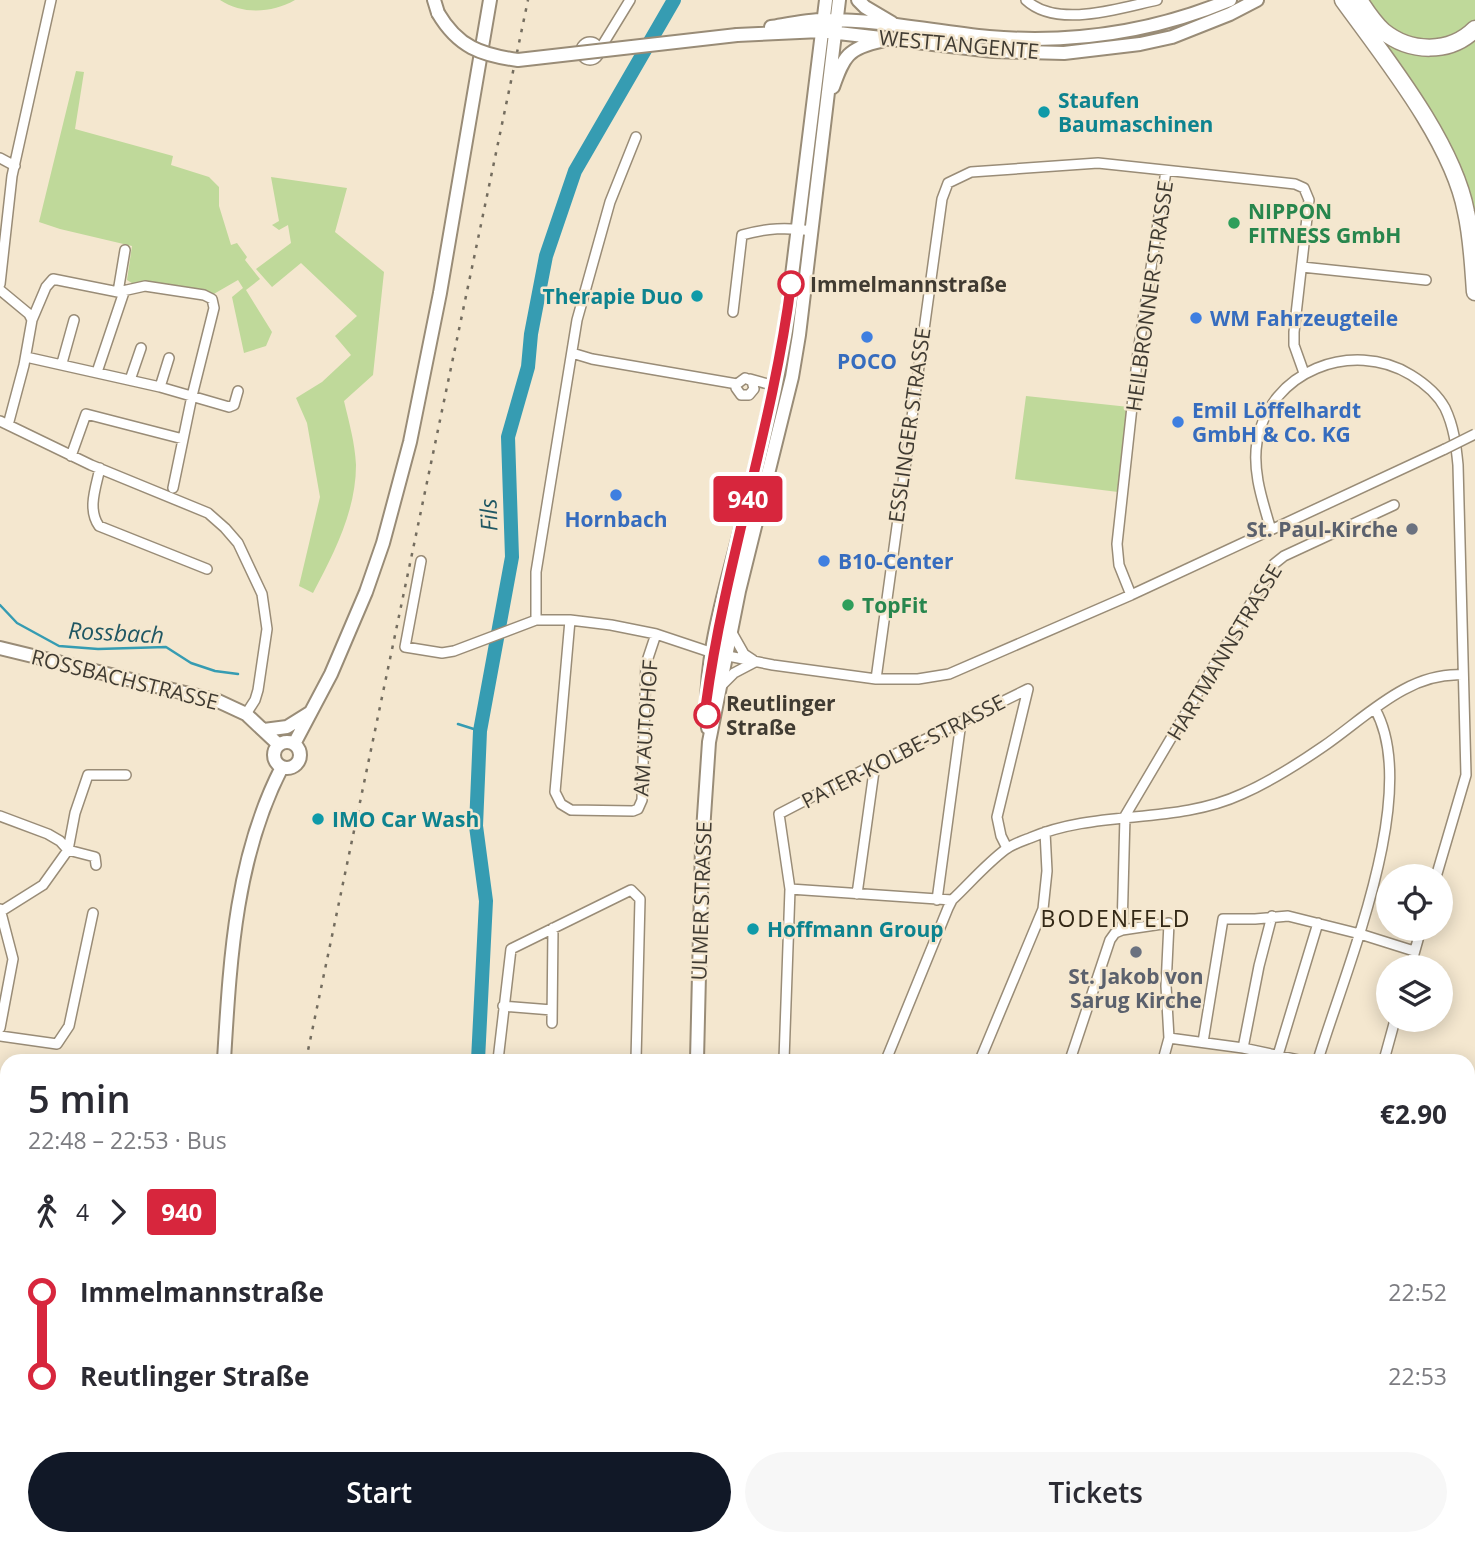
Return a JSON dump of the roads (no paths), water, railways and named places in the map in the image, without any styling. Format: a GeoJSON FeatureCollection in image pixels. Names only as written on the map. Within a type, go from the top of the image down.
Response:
{"type":"FeatureCollection","features":[{"type":"Feature","properties":{"kind":"highway"},"geometry":{"type":"LineString","coordinates":[[1343,0],[1429,123],[1454,172],[1466,211],[1475,292]]}},
{"type":"Feature","properties":{"kind":"highway"},"geometry":{"type":"LineString","coordinates":[[1359,0],[1378,26],[1393,38],[1409,45],[1443,47],[1460,41],[1475,29]]}},
{"type":"Feature","properties":{"kind":"main road"},"geometry":{"type":"LineString","coordinates":[[294,744],[313,711],[366,592],[383,543],[410,442],[440,293],[490,0]]}},
{"type":"Feature","properties":{"kind":"main road"},"geometry":{"type":"LineString","coordinates":[[813,162],[826,0]]}},
{"type":"Feature","properties":{"kind":"main road"},"geometry":{"type":"LineString","coordinates":[[813,162],[827,103],[839,0]]}},
{"type":"Feature","properties":{"kind":"main road"},"geometry":{"type":"LineString","coordinates":[[858,0],[865,7],[899,26]]}},
{"type":"Feature","properties":{"kind":"main road","name":"WESTTANGENTE"},"geometry":{"type":"LineString","coordinates":[[436,6],[456,38],[475,50],[518,60],[822,25],[899,26],[1002,38],[1105,35],[1160,24],[1230,0]]}},
{"type":"Feature","properties":{"kind":"main road","name":"WESTTANGENTE"},"geometry":{"type":"LineString","coordinates":[[836,26],[892,39],[1003,52],[1064,53],[1172,37],[1257,0]]}},
{"type":"Feature","properties":{"kind":"main road"},"geometry":{"type":"LineString","coordinates":[[827,103],[843,60],[852,50],[892,39]]}},
{"type":"Feature","properties":{"kind":"main road","name":"ULMER STRASSE"},"geometry":{"type":"LineString","coordinates":[[697,1054],[703,837],[709,742],[720,687],[719,654],[731,631],[792,377],[799,335],[805,230],[813,162]]}},
{"type":"Feature","properties":{"kind":"main road","name":"ULMER STRASSE"},"geometry":{"type":"LineString","coordinates":[[709,742],[706,704],[719,654],[775,386],[805,230]]}},
{"type":"Feature","properties":{"kind":"main road","name":"ROSSBACHSTRASSE"},"geometry":{"type":"LineString","coordinates":[[0,648],[218,701],[246,714],[279,745]]}},
{"type":"Feature","properties":{"kind":"main road"},"geometry":{"type":"LineString","coordinates":[[264,730],[287,727],[313,711]]}},
{"type":"Feature","properties":{"kind":"main road"},"geometry":{"type":"LineString","coordinates":[[286,742],[294,744],[299,751],[299,759],[290,768],[282,767],[274,757],[279,745],[286,742]]}},
{"type":"Feature","properties":{"kind":"main road"},"geometry":{"type":"LineString","coordinates":[[224,1054],[230,965],[244,875],[258,822],[282,767]]}},
{"type":"Feature","properties":{"kind":"street"},"geometry":{"type":"LineString","coordinates":[[0,284],[15,166],[51,0]]}},
{"type":"Feature","properties":{"kind":"street"},"geometry":{"type":"LineString","coordinates":[[600,49],[630,0]]}},
{"type":"Feature","properties":{"kind":"street"},"geometry":{"type":"LineString","coordinates":[[1026,0],[1032,6],[1048,13],[1067,16],[1157,0]]}},
{"type":"Feature","properties":{"kind":"street"},"geometry":{"type":"LineString","coordinates":[[536,620],[536,572],[580,309],[606,216],[636,137]]}},
{"type":"Feature","properties":{"kind":"street"},"geometry":{"type":"LineString","coordinates":[[0,158],[15,166]]}},
{"type":"Feature","properties":{"kind":"street","name":"ESSLINGER STRASSE"},"geometry":{"type":"LineString","coordinates":[[876,679],[921,342],[942,199],[948,183],[971,172],[1098,163],[1166,172]]}},
{"type":"Feature","properties":{"kind":"street","name":"HEILBRONNER STRASSE"},"geometry":{"type":"LineString","coordinates":[[1131,595],[1119,565],[1117,544],[1138,352],[1166,172],[1295,184],[1304,188],[1309,200],[1294,332],[1294,345],[1304,373]]}},
{"type":"Feature","properties":{"kind":"street"},"geometry":{"type":"LineString","coordinates":[[733,312],[742,235],[776,228],[805,230]]}},
{"type":"Feature","properties":{"kind":"street"},"geometry":{"type":"LineString","coordinates":[[97,372],[121,292],[125,250]]}},
{"type":"Feature","properties":{"kind":"street"},"geometry":{"type":"LineString","coordinates":[[1302,267],[1426,280]]}},
{"type":"Feature","properties":{"kind":"street"},"geometry":{"type":"LineString","coordinates":[[173,488],[214,304],[209,296],[145,286],[121,292],[53,279],[46,287],[32,320],[26,357],[4,423],[71,456],[208,513],[238,543],[262,594],[267,628],[258,690],[246,714]]}},
{"type":"Feature","properties":{"kind":"street"},"geometry":{"type":"LineString","coordinates":[[0,290],[29,314],[32,320]]}},
{"type":"Feature","properties":{"kind":"street"},"geometry":{"type":"LineString","coordinates":[[62,363],[74,320]]}},
{"type":"Feature","properties":{"kind":"street"},"geometry":{"type":"LineString","coordinates":[[130,380],[141,348]]}},
{"type":"Feature","properties":{"kind":"street"},"geometry":{"type":"LineString","coordinates":[[572,353],[592,359],[737,384]]}},
{"type":"Feature","properties":{"kind":"street"},"geometry":{"type":"LineString","coordinates":[[26,357],[62,363],[232,407],[238,391]]}},
{"type":"Feature","properties":{"kind":"street"},"geometry":{"type":"LineString","coordinates":[[160,387],[169,358]]}},
{"type":"Feature","properties":{"kind":"street"},"geometry":{"type":"LineString","coordinates":[[1272,530],[1259,481],[1257,442],[1270,409],[1289,384],[1304,373],[1343,360],[1383,363],[1419,380],[1444,407],[1455,435],[1458,465],[1466,775],[1440,864]]}},
{"type":"Feature","properties":{"kind":"street"},"geometry":{"type":"LineString","coordinates":[[750,379],[754,389],[749,395],[741,395],[736,388],[742,379],[750,379],[775,386]]}},
{"type":"Feature","properties":{"kind":"street"},"geometry":{"type":"LineString","coordinates":[[71,456],[86,414],[183,439]]}},
{"type":"Feature","properties":{"kind":"street"},"geometry":{"type":"LineString","coordinates":[[719,654],[755,662],[876,679],[918,679],[949,674],[1131,595],[1475,434]]}},
{"type":"Feature","properties":{"kind":"street"},"geometry":{"type":"LineString","coordinates":[[100,468],[93,506],[93,517],[99,526],[207,569]]}},
{"type":"Feature","properties":{"kind":"street","name":"HARTMANNSTRASSE"},"geometry":{"type":"LineString","coordinates":[[1125,816],[1274,564],[1284,555],[1394,505]]}},
{"type":"Feature","properties":{"kind":"street","name":"AM AUTOHOF"},"geometry":{"type":"LineString","coordinates":[[421,561],[405,647],[442,653],[472,645],[536,620],[570,620],[656,634],[719,654]]}},
{"type":"Feature","properties":{"kind":"street","name":"AM AUTOHOF"},"geometry":{"type":"LineString","coordinates":[[570,620],[555,792],[561,804],[571,810],[638,809],[642,800],[646,664],[656,634]]}},
{"type":"Feature","properties":{"kind":"street"},"geometry":{"type":"LineString","coordinates":[[731,631],[744,654],[755,662]]}},
{"type":"Feature","properties":{"kind":"street"},"geometry":{"type":"LineString","coordinates":[[720,687],[734,673],[755,662]]}},
{"type":"Feature","properties":{"kind":"street"},"geometry":{"type":"LineString","coordinates":[[888,1054],[952,900],[1007,848],[1074,823],[1194,808],[1240,795],[1280,775],[1402,689],[1443,674],[1462,675]]}},
{"type":"Feature","properties":{"kind":"street","name":"PATER-KOLBE-STRASSE"},"geometry":{"type":"LineString","coordinates":[[790,889],[779,814],[1028,689],[997,817],[1007,848]]}},
{"type":"Feature","properties":{"kind":"street"},"geometry":{"type":"LineString","coordinates":[[1320,1054],[1360,934],[1380,860],[1390,799],[1386,735],[1375,709]]}},
{"type":"Feature","properties":{"kind":"street"},"geometry":{"type":"LineString","coordinates":[[937,900],[961,722]]}},
{"type":"Feature","properties":{"kind":"street"},"geometry":{"type":"LineString","coordinates":[[857,894],[875,764]]}},
{"type":"Feature","properties":{"kind":"street"},"geometry":{"type":"LineString","coordinates":[[0,1028],[13,959],[0,911],[43,885],[68,850],[75,813],[88,775],[126,775]]}},
{"type":"Feature","properties":{"kind":"street"},"geometry":{"type":"LineString","coordinates":[[0,816],[48,834],[68,850],[95,858],[96,865]]}},
{"type":"Feature","properties":{"kind":"street"},"geometry":{"type":"LineString","coordinates":[[1122,930],[1125,816]]}},
{"type":"Feature","properties":{"kind":"street"},"geometry":{"type":"LineString","coordinates":[[983,1054],[1042,909],[1047,871],[1045,832]]}},
{"type":"Feature","properties":{"kind":"street"},"geometry":{"type":"LineString","coordinates":[[785,1054],[790,889],[952,900]]}},
{"type":"Feature","properties":{"kind":"street"},"geometry":{"type":"LineString","coordinates":[[499,1054],[511,949],[631,890],[640,899],[636,1054]]}},
{"type":"Feature","properties":{"kind":"street"},"geometry":{"type":"LineString","coordinates":[[0,1036],[57,1044],[69,1026],[93,913]]}},
{"type":"Feature","properties":{"kind":"street"},"geometry":{"type":"LineString","coordinates":[[1243,1048],[1272,916]]}},
{"type":"Feature","properties":{"kind":"street"},"geometry":{"type":"LineString","coordinates":[[1203,1042],[1223,919],[1288,916],[1414,951]]}},
{"type":"Feature","properties":{"kind":"street"},"geometry":{"type":"LineString","coordinates":[[1072,1054],[1110,940],[1115,933],[1169,923],[1166,986],[1170,1038],[1165,1054]]}},
{"type":"Feature","properties":{"kind":"street"},"geometry":{"type":"LineString","coordinates":[[1278,1054],[1318,923]]}},
{"type":"Feature","properties":{"kind":"street"},"geometry":{"type":"LineString","coordinates":[[552,1023],[553,928]]}},
{"type":"Feature","properties":{"kind":"street"},"geometry":{"type":"LineString","coordinates":[[1413,955],[1417,941]]}},
{"type":"Feature","properties":{"kind":"street"},"geometry":{"type":"LineString","coordinates":[[503,1006],[552,1010]]}},
{"type":"Feature","properties":{"kind":"street"},"geometry":{"type":"LineString","coordinates":[[1386,1054],[1392,1032]]}},
{"type":"Feature","properties":{"kind":"street"},"geometry":{"type":"LineString","coordinates":[[1170,1038],[1273,1054]]}},
{"type":"Feature","properties":{"kind":"waterway","name":"Fils"},"geometry":{"type":"LineString","coordinates":[[478,1054],[486,901],[476,826],[480,731],[512,557],[508,437],[528,367],[531,334],[546,256],[575,171],[674,0]]}},
{"type":"Feature","properties":{"kind":"waterway","name":"Rossbach"},"geometry":{"type":"LineString","coordinates":[[0,605],[17,623],[59,646],[98,649],[166,647],[191,663],[215,671],[238,674]]}},
{"type":"Feature","properties":{"kind":"waterway","name":"Rossbach"},"geometry":{"type":"LineString","coordinates":[[458,724],[480,731]]}},
{"type":"Feature","properties":{"kind":"railway"},"geometry":{"type":"LineString","coordinates":[[307,1054],[528,0]]}},
{"type":"Feature","properties":{"kind":"place","name":"Staufen Baumaschinen"},"geometry":{"type":"Point","coordinates":[1044,112]}},
{"type":"Feature","properties":{"kind":"place","name":"NIPPON FITNESS GmbH"},"geometry":{"type":"Point","coordinates":[1234,223]}},
{"type":"Feature","properties":{"kind":"place","name":"Immelmannstraße"},"geometry":{"type":"Point","coordinates":[791,284]}},
{"type":"Feature","properties":{"kind":"place","name":"Therapie Duo"},"geometry":{"type":"Point","coordinates":[697,296]}},
{"type":"Feature","properties":{"kind":"place","name":"WM Fahrzeugteile"},"geometry":{"type":"Point","coordinates":[1196,318]}},
{"type":"Feature","properties":{"kind":"place","name":"POCO"},"geometry":{"type":"Point","coordinates":[867,337]}},
{"type":"Feature","properties":{"kind":"place","name":"Emil Löffelhardt GmbH & Co. KG"},"geometry":{"type":"Point","coordinates":[1178,422]}},
{"type":"Feature","properties":{"kind":"place","name":"Hornbach"},"geometry":{"type":"Point","coordinates":[616,495]}},
{"type":"Feature","properties":{"kind":"place","name":"St. Paul-Kirche"},"geometry":{"type":"Point","coordinates":[1412,529]}},
{"type":"Feature","properties":{"kind":"place","name":"B10-Center"},"geometry":{"type":"Point","coordinates":[824,561]}},
{"type":"Feature","properties":{"kind":"place","name":"TopFit"},"geometry":{"type":"Point","coordinates":[848,605]}},
{"type":"Feature","properties":{"kind":"place","name":"Reutlinger Straße"},"geometry":{"type":"Point","coordinates":[707,715]}},
{"type":"Feature","properties":{"kind":"place","name":"IMO Car Wash"},"geometry":{"type":"Point","coordinates":[318,819]}},
{"type":"Feature","properties":{"kind":"place","name":"Hoffmann Group"},"geometry":{"type":"Point","coordinates":[753,929]}},
{"type":"Feature","properties":{"kind":"place","name":"St. Jakob von Sarug Kirche"},"geometry":{"type":"Point","coordinates":[1136,952]}},
{"type":"Feature","properties":{"kind":"district","name":"BODENFELD"},"geometry":{"type":"Point","coordinates":[1116,918]}}]}
